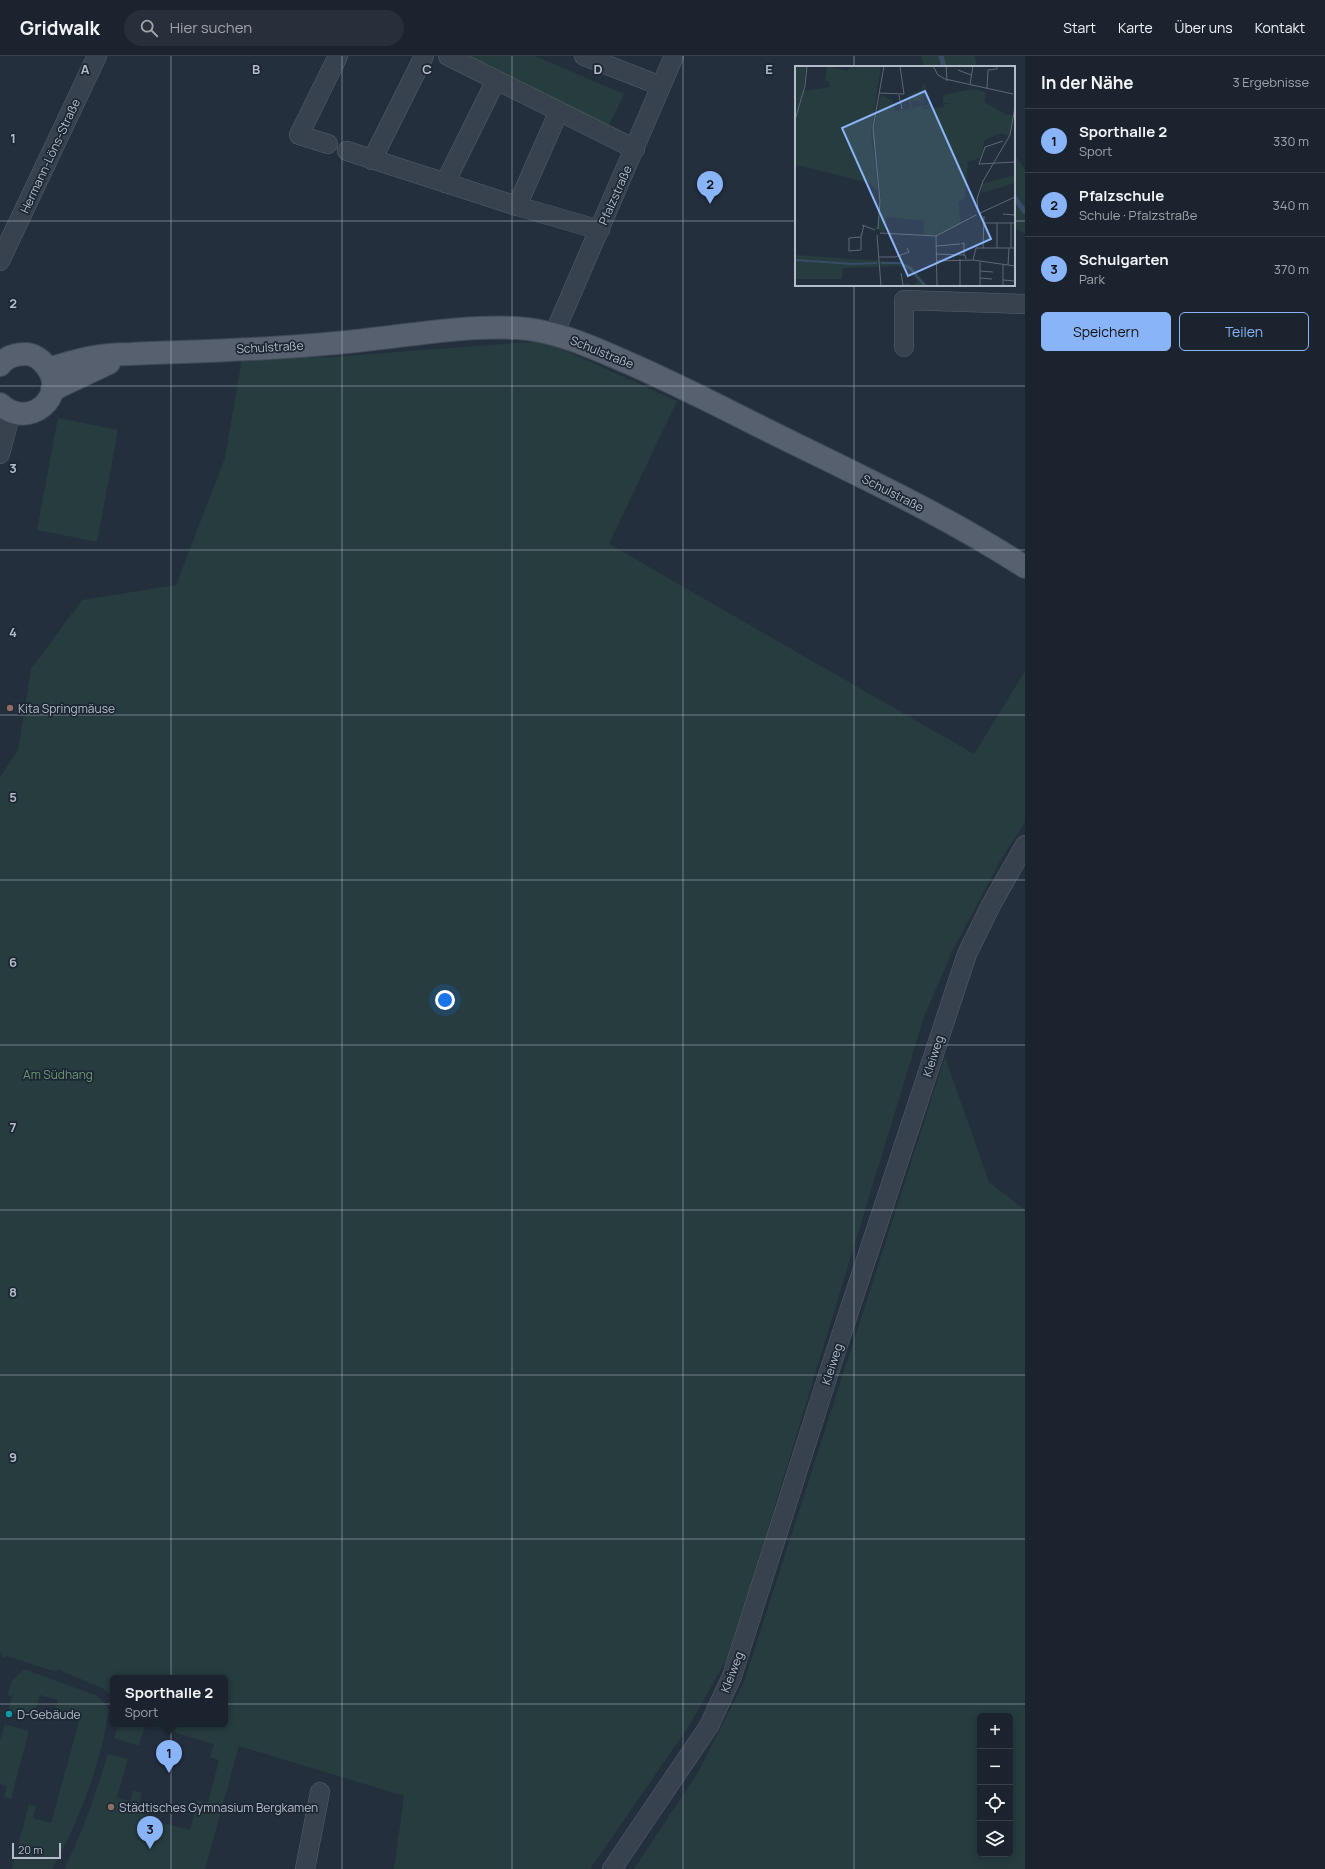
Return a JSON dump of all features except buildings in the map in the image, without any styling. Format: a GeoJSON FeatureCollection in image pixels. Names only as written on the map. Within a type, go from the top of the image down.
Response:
{"type":"FeatureCollection","features":[{"type":"Feature","properties":{"kind":"main road","name":"Schulstraße"},"geometry":{"type":"LineString","coordinates":[[51,380],[90,371],[131,354],[335,343],[437,331],[518,328],[554,334],[589,346],[658,375],[940,517],[996,548],[1025,567]]}},
{"type":"Feature","properties":{"kind":"main road"},"geometry":{"type":"LineString","coordinates":[[0,364],[10,357],[19,354],[28,354],[40,360],[51,380],[48,400],[41,408],[27,414],[6,408]]}},
{"type":"Feature","properties":{"kind":"street","name":"Hermann-Löns-Straße"},"geometry":{"type":"LineString","coordinates":[[1,258],[97,56]]}},
{"type":"Feature","properties":{"kind":"street"},"geometry":{"type":"LineString","coordinates":[[328,144],[299,135],[338,56]]}},
{"type":"Feature","properties":{"kind":"street"},"geometry":{"type":"LineString","coordinates":[[372,160],[424,56]]}},
{"type":"Feature","properties":{"kind":"street"},"geometry":{"type":"LineString","coordinates":[[448,56],[635,149]]}},
{"type":"Feature","properties":{"kind":"street"},"geometry":{"type":"LineString","coordinates":[[584,56],[661,86]]}},
{"type":"Feature","properties":{"kind":"street","name":"Pfalzstraße"},"geometry":{"type":"LineString","coordinates":[[554,334],[674,56]]}},
{"type":"Feature","properties":{"kind":"street"},"geometry":{"type":"LineString","coordinates":[[445,183],[496,80]]}},
{"type":"Feature","properties":{"kind":"street"},"geometry":{"type":"LineString","coordinates":[[516,206],[559,111]]}},
{"type":"Feature","properties":{"kind":"street"},"geometry":{"type":"LineString","coordinates":[[347,151],[516,206],[600,230]]}},
{"type":"Feature","properties":{"kind":"street"},"geometry":{"type":"LineString","coordinates":[[904,348],[904,300],[1025,304]]}},
{"type":"Feature","properties":{"kind":"street"},"geometry":{"type":"LineString","coordinates":[[0,454],[6,408]]}},
{"type":"Feature","properties":{"kind":"street","name":"Kleiweg"},"geometry":{"type":"LineString","coordinates":[[612,1869],[709,1726],[732,1676],[828,1375],[967,954],[991,905],[1025,845]]}},
{"type":"Feature","properties":{"kind":"street"},"geometry":{"type":"LineString","coordinates":[[305,1869],[320,1792]]}},
{"type":"Feature","properties":{"kind":"green space"},"geometry":{"type":"Polygon","coordinates":[[[459,56],[535,56],[624,94],[608,128],[459,56]]]}},
{"type":"Feature","properties":{"kind":"green space"},"geometry":{"type":"Polygon","coordinates":[[[921,56],[975,56],[977,66],[924,66],[921,56]]]}},
{"type":"Feature","properties":{"kind":"green space"},"geometry":{"type":"Polygon","coordinates":[[[1015,155],[1025,170],[1025,234],[1015,229],[1015,155]]]}},
{"type":"Feature","properties":{"kind":"green space","name":"Am Südhang"},"geometry":{"type":"Polygon","coordinates":[[[544,341],[677,401],[609,544],[974,754],[1025,671],[1025,822],[999,863],[952,952],[924,1017],[730,1653],[689,1726],[590,1869],[394,1869],[404,1796],[239,1746],[205,1869],[64,1869],[89,1812],[108,1754],[128,1759],[117,1798],[130,1801],[133,1790],[142,1793],[139,1804],[147,1806],[144,1818],[190,1830],[198,1800],[208,1802],[219,1760],[210,1757],[214,1744],[155,1727],[228,1727],[228,1675],[110,1675],[110,1694],[102,1688],[57,1669],[56,1672],[7,1656],[3,1658],[0,1652],[0,777],[18,750],[31,669],[82,600],[176,585],[225,458],[242,359],[331,357],[544,341]]]}},
{"type":"Feature","properties":{"kind":"green space"},"geometry":{"type":"Polygon","coordinates":[[[58,418],[118,430],[97,542],[37,530],[58,418]]]}},
{"type":"Feature","properties":{"kind":"green space"},"geometry":{"type":"Polygon","coordinates":[[[945,1057],[989,1182],[1025,1210],[1025,1869],[634,1869],[697,1774],[744,1682],[945,1057]]]}},
{"type":"Feature","properties":{"kind":"green space"},"geometry":{"type":"Polygon","coordinates":[[[24,1669],[95,1695],[104,1702],[109,1710],[100,1752],[88,1792],[80,1812],[52,1869],[12,1869],[29,1804],[36,1806],[33,1818],[51,1823],[80,1718],[55,1711],[58,1700],[40,1695],[33,1718],[8,1712],[12,1696],[7,1695],[12,1681],[24,1669]]]}},
{"type":"Feature","properties":{"kind":"green space"},"geometry":{"type":"Polygon","coordinates":[[[5,1724],[29,1731],[11,1799],[4,1797],[7,1786],[0,1784],[0,1740],[5,1724]]]}},
{"type":"Feature","properties":{"kind":"green space"},"geometry":{"type":"Polygon","coordinates":[[[117,1727],[144,1727],[139,1746],[114,1738],[117,1727]]]}},
{"type":"Feature","properties":{"kind":"waterway"},"geometry":{"type":"LineString","coordinates":[[941,56],[944,66]]}},
{"type":"Feature","properties":{"kind":"waterway"},"geometry":{"type":"LineString","coordinates":[[1015,198],[1025,212]]}},
{"type":"Feature","properties":{"kind":"place","name":"Pfalzschule"},"geometry":{"type":"Point","coordinates":[710,204]}},
{"type":"Feature","properties":{"kind":"place","name":"Kita Springmäuse"},"geometry":{"type":"Point","coordinates":[10,708]}},
{"type":"Feature","properties":{"kind":"place","name":"D-Gebäude"},"geometry":{"type":"Point","coordinates":[9,1714]}},
{"type":"Feature","properties":{"kind":"place","name":"Sporthalle 2"},"geometry":{"type":"Point","coordinates":[169,1773]}},
{"type":"Feature","properties":{"kind":"place","name":"Städtisches Gymnasium Bergkamen"},"geometry":{"type":"Point","coordinates":[111,1807]}},
{"type":"Feature","properties":{"kind":"place","name":"Schulgarten"},"geometry":{"type":"Point","coordinates":[150,1849]}}]}
